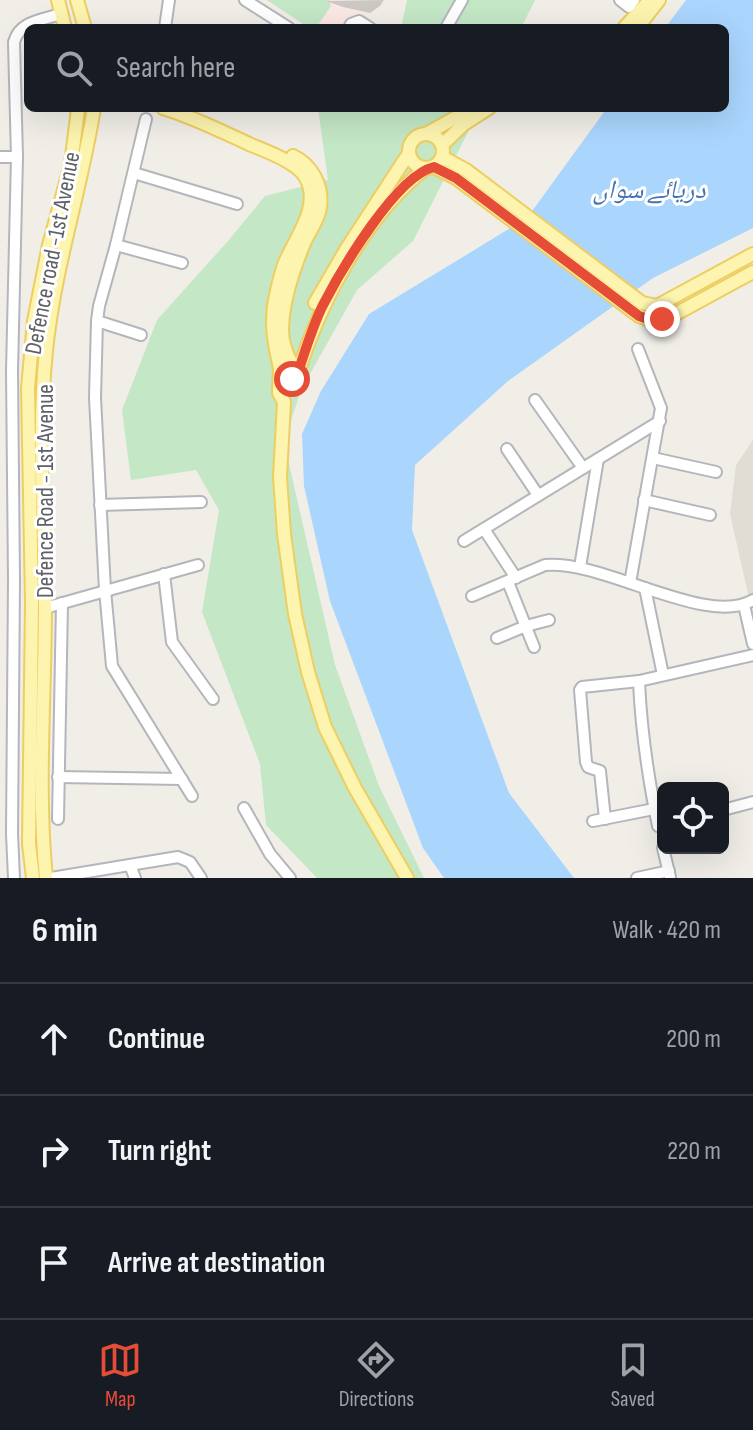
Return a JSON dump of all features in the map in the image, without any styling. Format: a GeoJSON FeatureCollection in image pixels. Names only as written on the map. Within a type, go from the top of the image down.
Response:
{"type":"FeatureCollection","features":[{"type":"Feature","properties":{"kind":"main road"},"geometry":{"type":"LineString","coordinates":[[77,0],[84,24]]}},
{"type":"Feature","properties":{"kind":"main road"},"geometry":{"type":"LineString","coordinates":[[628,24],[650,0]]}},
{"type":"Feature","properties":{"kind":"main road"},"geometry":{"type":"LineString","coordinates":[[641,24],[659,0]]}},
{"type":"Feature","properties":{"kind":"main road","name":"Defence road -1st Avenue"},"geometry":{"type":"LineString","coordinates":[[33,878],[29,844],[28,388],[34,321],[49,245],[71,164],[78,112]]}},
{"type":"Feature","properties":{"kind":"main road","name":"Defence Road - 1st Avenue"},"geometry":{"type":"LineString","coordinates":[[54,878],[43,842],[45,556],[41,412],[46,349],[61,263],[93,112]]}},
{"type":"Feature","properties":{"kind":"main road"},"geometry":{"type":"LineString","coordinates":[[174,112],[299,168],[307,179],[310,190],[308,211],[284,266],[273,309],[272,326],[289,369]]}},
{"type":"Feature","properties":{"kind":"main road"},"geometry":{"type":"LineString","coordinates":[[193,112],[298,159],[307,164],[314,174],[321,195],[319,214],[297,260],[282,330],[289,369]]}},
{"type":"Feature","properties":{"kind":"main road"},"geometry":{"type":"LineString","coordinates":[[407,878],[355,788],[325,727],[308,672],[295,614],[284,534],[280,477],[284,402],[279,393],[324,286],[409,153],[410,145],[415,138],[466,112]]}},
{"type":"Feature","properties":{"kind":"main road"},"geometry":{"type":"LineString","coordinates":[[289,369],[364,237],[393,199],[436,159],[464,124],[483,112]]}},
{"type":"Feature","properties":{"kind":"main road"},"geometry":{"type":"LineString","coordinates":[[426,134],[438,138],[436,159]]}},
{"type":"Feature","properties":{"kind":"main road"},"geometry":{"type":"LineString","coordinates":[[409,153],[414,164],[436,159],[461,174],[651,320],[672,316],[753,272]]}},
{"type":"Feature","properties":{"kind":"main road"},"geometry":{"type":"LineString","coordinates":[[640,309],[657,306],[753,254]]}},
{"type":"Feature","properties":{"kind":"main road"},"geometry":{"type":"LineString","coordinates":[[30,555],[45,556]]}},
{"type":"Feature","properties":{"kind":"street"},"geometry":{"type":"LineString","coordinates":[[166,24],[169,0]]}},
{"type":"Feature","properties":{"kind":"street"},"geometry":{"type":"LineString","coordinates":[[245,0],[283,24]]}},
{"type":"Feature","properties":{"kind":"street"},"geometry":{"type":"LineString","coordinates":[[448,24],[462,0]]}},
{"type":"Feature","properties":{"kind":"street"},"geometry":{"type":"LineString","coordinates":[[620,0],[629,7],[634,0]]}},
{"type":"Feature","properties":{"kind":"street"},"geometry":{"type":"LineString","coordinates":[[28,24],[58,6]]}},
{"type":"Feature","properties":{"kind":"street"},"geometry":{"type":"LineString","coordinates":[[14,878],[12,371],[17,157],[14,42],[24,27]]}},
{"type":"Feature","properties":{"kind":"street"},"geometry":{"type":"LineString","coordinates":[[146,119],[97,321],[95,398],[105,590],[112,666],[192,796]]}},
{"type":"Feature","properties":{"kind":"street"},"geometry":{"type":"LineString","coordinates":[[0,157],[17,157]]}},
{"type":"Feature","properties":{"kind":"street"},"geometry":{"type":"LineString","coordinates":[[134,173],[237,204]]}},
{"type":"Feature","properties":{"kind":"street"},"geometry":{"type":"LineString","coordinates":[[116,245],[182,263]]}},
{"type":"Feature","properties":{"kind":"street"},"geometry":{"type":"LineString","coordinates":[[97,321],[141,335]]}},
{"type":"Feature","properties":{"kind":"street"},"geometry":{"type":"LineString","coordinates":[[630,583],[661,408],[638,349]]}},
{"type":"Feature","properties":{"kind":"street"},"geometry":{"type":"LineString","coordinates":[[535,400],[583,468]]}},
{"type":"Feature","properties":{"kind":"street"},"geometry":{"type":"LineString","coordinates":[[464,541],[660,421]]}},
{"type":"Feature","properties":{"kind":"street"},"geometry":{"type":"LineString","coordinates":[[507,449],[538,495]]}},
{"type":"Feature","properties":{"kind":"street"},"geometry":{"type":"LineString","coordinates":[[653,458],[716,472]]}},
{"type":"Feature","properties":{"kind":"street"},"geometry":{"type":"LineString","coordinates":[[580,567],[598,459]]}},
{"type":"Feature","properties":{"kind":"street"},"geometry":{"type":"LineString","coordinates":[[644,500],[710,515]]}},
{"type":"Feature","properties":{"kind":"street"},"geometry":{"type":"LineString","coordinates":[[100,505],[201,502]]}},
{"type":"Feature","properties":{"kind":"street"},"geometry":{"type":"LineString","coordinates":[[484,529],[512,580],[534,647]]}},
{"type":"Feature","properties":{"kind":"street"},"geometry":{"type":"LineString","coordinates":[[0,537],[14,537]]}},
{"type":"Feature","properties":{"kind":"street"},"geometry":{"type":"LineString","coordinates":[[45,608],[198,565]]}},
{"type":"Feature","properties":{"kind":"street"},"geometry":{"type":"LineString","coordinates":[[472,596],[545,565],[580,567],[706,606],[733,607],[748,602],[753,644]]}},
{"type":"Feature","properties":{"kind":"street"},"geometry":{"type":"LineString","coordinates":[[164,574],[172,642],[213,699]]}},
{"type":"Feature","properties":{"kind":"street"},"geometry":{"type":"LineString","coordinates":[[645,588],[663,675]]}},
{"type":"Feature","properties":{"kind":"street"},"geometry":{"type":"LineString","coordinates":[[58,819],[62,603]]}},
{"type":"Feature","properties":{"kind":"street"},"geometry":{"type":"LineString","coordinates":[[497,638],[549,620]]}},
{"type":"Feature","properties":{"kind":"street"},"geometry":{"type":"LineString","coordinates":[[605,819],[600,771],[588,767],[586,762],[582,687],[639,681],[753,655]]}},
{"type":"Feature","properties":{"kind":"street"},"geometry":{"type":"LineString","coordinates":[[639,681],[640,722],[657,816]]}},
{"type":"Feature","properties":{"kind":"street"},"geometry":{"type":"LineString","coordinates":[[58,777],[182,779]]}},
{"type":"Feature","properties":{"kind":"street"},"geometry":{"type":"LineString","coordinates":[[729,808],[753,802]]}},
{"type":"Feature","properties":{"kind":"street"},"geometry":{"type":"LineString","coordinates":[[244,808],[270,854],[290,878]]}},
{"type":"Feature","properties":{"kind":"street"},"geometry":{"type":"LineString","coordinates":[[593,821],[654,809]]}},
{"type":"Feature","properties":{"kind":"street"},"geometry":{"type":"LineString","coordinates":[[637,878],[670,875],[665,854]]}},
{"type":"Feature","properties":{"kind":"street"},"geometry":{"type":"LineString","coordinates":[[54,878],[178,857],[190,862],[201,878]]}},
{"type":"Feature","properties":{"kind":"street"},"geometry":{"type":"LineString","coordinates":[[130,865],[135,878]]}},
{"type":"Feature","properties":{"kind":"shaded area"},"geometry":{"type":"Polygon","coordinates":[[[267,0],[384,0],[370,13],[353,19],[350,24],[303,24],[267,0]]]}},
{"type":"Feature","properties":{"kind":"shaded area"},"geometry":{"type":"Polygon","coordinates":[[[753,440],[753,595],[749,598],[730,514],[736,465],[753,440]]]}},
{"type":"Feature","properties":{"kind":"green space"},"geometry":{"type":"Polygon","coordinates":[[[267,0],[329,0],[331,6],[319,24],[303,24],[267,0]]]}},
{"type":"Feature","properties":{"kind":"green space"},"geometry":{"type":"Polygon","coordinates":[[[407,0],[535,0],[523,24],[402,24],[407,0]]]}},
{"type":"Feature","properties":{"kind":"green space"},"geometry":{"type":"Polygon","coordinates":[[[319,112],[478,112],[413,241],[357,290],[301,390],[284,442],[335,665],[379,786],[424,878],[317,878],[266,825],[260,764],[202,612],[219,510],[196,470],[131,480],[122,410],[157,320],[265,196],[328,180],[319,112]]]}},
{"type":"Feature","properties":{"kind":"water","name":"دریائے سواں"},"geometry":{"type":"Polygon","coordinates":[[[686,0],[753,0],[753,228],[653,278],[508,381],[415,465],[412,530],[509,793],[574,878],[444,878],[423,848],[330,601],[304,486],[302,434],[321,391],[369,314],[527,218],[604,112],[729,112],[729,24],[668,24],[686,0]]]}},
{"type":"Feature","properties":{"kind":"building"},"geometry":{"type":"Polygon","coordinates":[[[384,0],[370,13],[326,1],[384,0]]]}},
{"type":"Feature","properties":{"kind":"route"},"geometry":{"type":"LineString","coordinates":[[292,379],[297,375],[323,305],[364,237],[393,199],[426,168],[434,167],[456,178],[639,316],[651,320],[662,319]]}}]}
